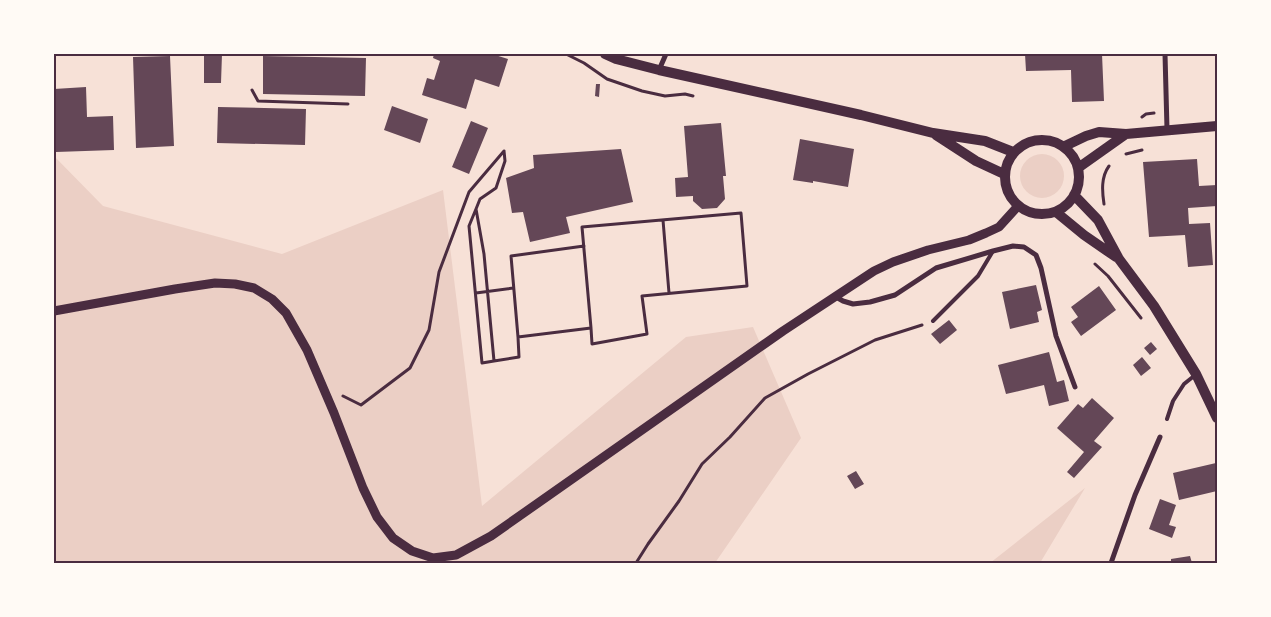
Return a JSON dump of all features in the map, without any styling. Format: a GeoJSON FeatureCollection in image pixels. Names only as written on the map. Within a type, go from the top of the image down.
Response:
{"type":"FeatureCollection","features":[{"type":"Feature","properties":{"kind":"main road"},"geometry":{"type":"LineString","coordinates":[[605,54],[616,59],[659,70],[933,133],[985,141],[1013,152]]}},
{"type":"Feature","properties":{"kind":"main road"},"geometry":{"type":"LineString","coordinates":[[1065,146],[1099,132],[1126,134],[1217,126]]}},
{"type":"Feature","properties":{"kind":"main road"},"geometry":{"type":"LineString","coordinates":[[933,133],[976,161],[1004,174]]}},
{"type":"Feature","properties":{"kind":"main road"},"geometry":{"type":"LineString","coordinates":[[1078,168],[1126,134]]}},
{"type":"Feature","properties":{"kind":"main road"},"geometry":{"type":"LineString","coordinates":[[1032,140],[1050,140],[1065,146],[1074,157],[1078,168],[1079,180],[1074,195],[1065,207],[1056,212],[1043,214],[1026,211],[1012,201],[1005,187],[1004,174],[1013,152],[1022,144],[1032,140]]}},
{"type":"Feature","properties":{"kind":"main road"},"geometry":{"type":"LineString","coordinates":[[1074,195],[1098,220],[1119,259],[1154,306],[1196,374],[1217,418]]}},
{"type":"Feature","properties":{"kind":"main road"},"geometry":{"type":"LineString","coordinates":[[1056,212],[1084,235],[1119,259]]}},
{"type":"Feature","properties":{"kind":"street"},"geometry":{"type":"LineString","coordinates":[[659,70],[666,54]]}},
{"type":"Feature","properties":{"kind":"street"},"geometry":{"type":"LineString","coordinates":[[1165,54],[1167,130]]}},
{"type":"Feature","properties":{"kind":"street"},"geometry":{"type":"LineString","coordinates":[[54,310],[175,288],[215,283],[235,284],[254,288],[272,299],[286,313],[307,350],[363,488],[377,517],[393,538],[412,551],[433,558],[456,556],[499,531],[783,331],[874,270],[928,250],[969,240],[999,227],[1018,206]]}},
{"type":"Feature","properties":{"kind":"street"},"geometry":{"type":"LineString","coordinates":[[836,297],[853,304],[870,302],[895,294],[936,268],[1013,246],[1024,247],[1036,255],[1041,268],[1056,336],[1075,387]]}},
{"type":"Feature","properties":{"kind":"street"},"geometry":{"type":"LineString","coordinates":[[1111,563],[1134,495],[1160,437]]}},
{"type":"Feature","properties":{"kind":"lane"},"geometry":{"type":"LineString","coordinates":[[933,321],[978,276],[993,251]]}},
{"type":"Feature","properties":{"kind":"lane"},"geometry":{"type":"LineString","coordinates":[[1167,419],[1173,401],[1184,384],[1196,374]]}},
{"type":"Feature","properties":{"kind":"path"},"geometry":{"type":"LineString","coordinates":[[252,90],[258,101],[348,104]]}},
{"type":"Feature","properties":{"kind":"path"},"geometry":{"type":"LineString","coordinates":[[1118,159],[1126,154],[1146,149]]}},
{"type":"Feature","properties":{"kind":"path"},"geometry":{"type":"LineString","coordinates":[[323,386],[361,404],[410,368],[429,330],[439,272],[469,192],[504,151],[505,161],[496,188],[480,199],[469,226],[482,363],[519,357],[511,256],[584,246]]}},
{"type":"Feature","properties":{"kind":"path"},"geometry":{"type":"LineString","coordinates":[[1104,204],[1104,177],[1111,164]]}},
{"type":"Feature","properties":{"kind":"path"},"geometry":{"type":"LineString","coordinates":[[476,209],[484,254],[494,361]]}},
{"type":"Feature","properties":{"kind":"path"},"geometry":{"type":"LineString","coordinates":[[741,213],[747,286],[642,296],[647,334],[592,344],[584,246],[582,227],[741,213]]}},
{"type":"Feature","properties":{"kind":"path"},"geometry":{"type":"LineString","coordinates":[[662,220],[669,293]]}},
{"type":"Feature","properties":{"kind":"path"},"geometry":{"type":"LineString","coordinates":[[1095,263],[1108,276],[1144,322]]}},
{"type":"Feature","properties":{"kind":"path"},"geometry":{"type":"LineString","coordinates":[[476,293],[513,288]]}},
{"type":"Feature","properties":{"kind":"path"},"geometry":{"type":"LineString","coordinates":[[636,563],[702,464],[730,437],[765,398],[875,340],[933,321]]}},
{"type":"Feature","properties":{"kind":"path"},"geometry":{"type":"LineString","coordinates":[[518,337],[590,328]]}},
{"type":"Feature","properties":{"kind":"shaded area"},"geometry":{"type":"Polygon","coordinates":[[[1046,154],[1058,160],[1063,167],[1063,185],[1058,192],[1051,197],[1038,198],[1030,195],[1023,188],[1020,172],[1023,164],[1030,157],[1046,154]]]}},
{"type":"Feature","properties":{"kind":"shaded area"},"geometry":{"type":"Polygon","coordinates":[[[54,156],[103,206],[282,254],[443,190],[482,506],[686,337],[753,327],[801,438],[715,563],[54,563],[54,156]]]}},
{"type":"Feature","properties":{"kind":"shaded area"},"geometry":{"type":"Polygon","coordinates":[[[1085,488],[1040,563],[990,563],[1085,488]]]}},
{"type":"Feature","properties":{"kind":"building"},"geometry":{"type":"Polygon","coordinates":[[[204,54],[222,54],[221,83],[204,83],[204,54]]]}},
{"type":"Feature","properties":{"kind":"building"},"geometry":{"type":"Polygon","coordinates":[[[434,54],[492,54],[508,59],[499,87],[475,79],[466,109],[422,95],[427,78],[434,80],[440,61],[433,58],[434,54]]]}},
{"type":"Feature","properties":{"kind":"building"},"geometry":{"type":"Polygon","coordinates":[[[1025,54],[1102,54],[1104,101],[1072,102],[1071,70],[1026,71],[1025,54]]]}},
{"type":"Feature","properties":{"kind":"building"},"geometry":{"type":"Polygon","coordinates":[[[170,56],[174,146],[136,148],[133,57],[170,56]]]}},
{"type":"Feature","properties":{"kind":"building"},"geometry":{"type":"Polygon","coordinates":[[[263,56],[366,58],[365,96],[263,94],[263,56]]]}},
{"type":"Feature","properties":{"kind":"building"},"geometry":{"type":"Polygon","coordinates":[[[596,84],[600,84],[599,97],[595,96],[596,84]]]}},
{"type":"Feature","properties":{"kind":"building"},"geometry":{"type":"Polygon","coordinates":[[[86,87],[87,117],[113,116],[114,150],[56,152],[54,89],[86,87]]]}},
{"type":"Feature","properties":{"kind":"building"},"geometry":{"type":"Polygon","coordinates":[[[392,106],[428,119],[420,143],[384,130],[392,106]]]}},
{"type":"Feature","properties":{"kind":"building"},"geometry":{"type":"Polygon","coordinates":[[[218,107],[306,109],[305,145],[217,143],[218,107]]]}},
{"type":"Feature","properties":{"kind":"building"},"geometry":{"type":"Polygon","coordinates":[[[471,121],[488,128],[469,174],[452,167],[471,121]]]}},
{"type":"Feature","properties":{"kind":"building"},"geometry":{"type":"Polygon","coordinates":[[[721,123],[726,176],[723,176],[725,199],[717,208],[702,209],[693,201],[693,196],[676,197],[675,178],[688,177],[684,126],[721,123]]]}},
{"type":"Feature","properties":{"kind":"building"},"geometry":{"type":"Polygon","coordinates":[[[800,139],[854,149],[848,187],[813,181],[813,183],[793,180],[800,139]]]}},
{"type":"Feature","properties":{"kind":"building"},"geometry":{"type":"Polygon","coordinates":[[[621,149],[633,202],[566,217],[570,233],[530,242],[523,212],[512,213],[506,178],[534,168],[533,155],[621,149]]]}},
{"type":"Feature","properties":{"kind":"building"},"geometry":{"type":"Polygon","coordinates":[[[1197,159],[1199,186],[1217,185],[1217,206],[1188,208],[1189,224],[1210,223],[1213,265],[1188,267],[1185,235],[1149,237],[1143,162],[1197,159]]]}},
{"type":"Feature","properties":{"kind":"building"},"geometry":{"type":"Polygon","coordinates":[[[1036,285],[1042,310],[1037,312],[1039,322],[1010,329],[1002,292],[1036,285]]]}},
{"type":"Feature","properties":{"kind":"building"},"geometry":{"type":"Polygon","coordinates":[[[1099,286],[1116,310],[1081,336],[1071,322],[1078,317],[1071,307],[1099,286]]]}},
{"type":"Feature","properties":{"kind":"building"},"geometry":{"type":"Polygon","coordinates":[[[949,320],[957,330],[940,344],[931,334],[949,320]]]}},
{"type":"Feature","properties":{"kind":"building"},"geometry":{"type":"Polygon","coordinates":[[[1151,342],[1157,349],[1150,355],[1144,348],[1151,342]]]}},
{"type":"Feature","properties":{"kind":"building"},"geometry":{"type":"Polygon","coordinates":[[[1049,352],[1057,382],[1064,380],[1069,401],[1049,406],[1044,385],[1006,394],[998,365],[1049,352]]]}},
{"type":"Feature","properties":{"kind":"building"},"geometry":{"type":"Polygon","coordinates":[[[1142,357],[1151,368],[1141,376],[1133,365],[1142,357]]]}},
{"type":"Feature","properties":{"kind":"building"},"geometry":{"type":"Polygon","coordinates":[[[1092,398],[1114,418],[1094,441],[1102,447],[1074,478],[1067,472],[1084,452],[1057,428],[1078,404],[1083,408],[1092,398]]]}},
{"type":"Feature","properties":{"kind":"building"},"geometry":{"type":"Polygon","coordinates":[[[1216,463],[1217,491],[1179,500],[1173,473],[1216,463]]]}},
{"type":"Feature","properties":{"kind":"building"},"geometry":{"type":"Polygon","coordinates":[[[856,471],[864,484],[855,489],[847,476],[856,471]]]}},
{"type":"Feature","properties":{"kind":"building"},"geometry":{"type":"Polygon","coordinates":[[[1160,499],[1176,505],[1169,525],[1176,527],[1172,538],[1149,529],[1160,499]]]}},
{"type":"Feature","properties":{"kind":"building"},"geometry":{"type":"Polygon","coordinates":[[[1190,556],[1192,563],[1171,563],[1171,559],[1190,556]]]}}]}
